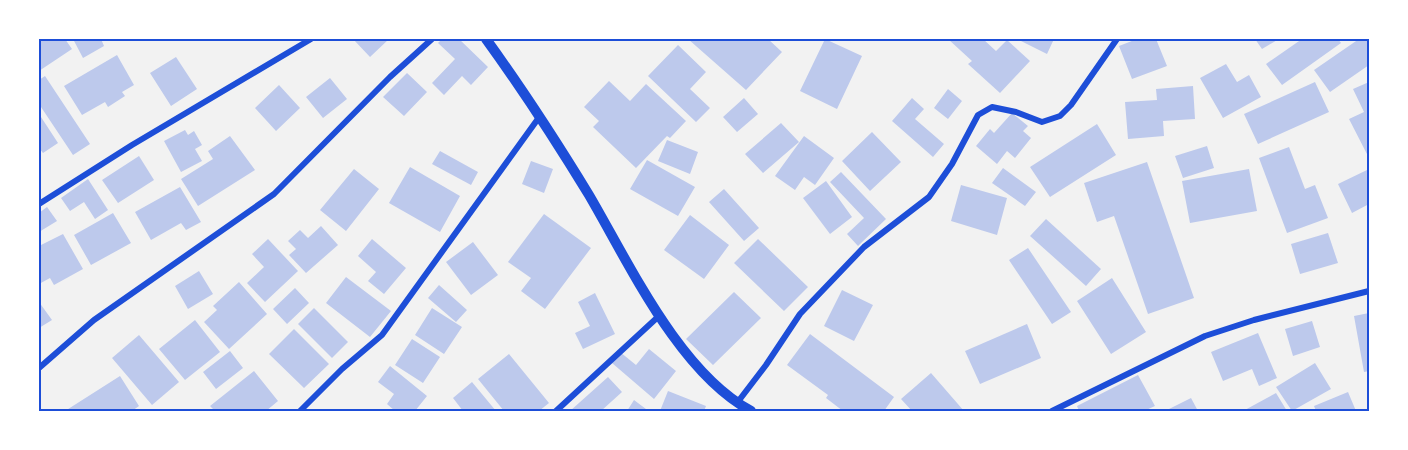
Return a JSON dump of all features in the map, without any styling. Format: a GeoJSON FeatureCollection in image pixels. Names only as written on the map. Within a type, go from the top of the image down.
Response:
{"type":"FeatureCollection","features":[{"type":"Feature","properties":{"kind":"street"},"geometry":{"type":"LineString","coordinates":[[39,204],[311,39]]}},
{"type":"Feature","properties":{"kind":"street"},"geometry":{"type":"LineString","coordinates":[[39,368],[94,320],[274,194],[390,77],[432,39]]}},
{"type":"Feature","properties":{"kind":"street"},"geometry":{"type":"LineString","coordinates":[[486,39],[540,116],[685,354],[719,390],[751,411]]}},
{"type":"Feature","properties":{"kind":"street"},"geometry":{"type":"LineString","coordinates":[[736,403],[766,365],[800,314],[864,247],[929,197],[952,164],[978,115],[992,107],[1016,112],[1042,122],[1060,116],[1071,105],[1117,39]]}},
{"type":"Feature","properties":{"kind":"street"},"geometry":{"type":"LineString","coordinates":[[300,411],[342,369],[382,335],[540,116]]}},
{"type":"Feature","properties":{"kind":"street"},"geometry":{"type":"LineString","coordinates":[[1052,411],[1205,336],[1254,320],[1369,291]]}},
{"type":"Feature","properties":{"kind":"street"},"geometry":{"type":"LineString","coordinates":[[556,411],[660,315]]}},
{"type":"Feature","properties":{"kind":"building"},"geometry":{"type":"Polygon","coordinates":[[[39,39],[65,39],[72,49],[39,71],[39,39]]]}},
{"type":"Feature","properties":{"kind":"building"},"geometry":{"type":"Polygon","coordinates":[[[73,39],[101,39],[104,46],[83,58],[73,39]]]}},
{"type":"Feature","properties":{"kind":"building"},"geometry":{"type":"Polygon","coordinates":[[[353,39],[389,39],[370,57],[353,39]]]}},
{"type":"Feature","properties":{"kind":"building"},"geometry":{"type":"Polygon","coordinates":[[[442,39],[459,39],[488,67],[471,85],[462,76],[444,95],[432,83],[455,59],[438,43],[442,39]]]}},
{"type":"Feature","properties":{"kind":"building"},"geometry":{"type":"Polygon","coordinates":[[[688,39],[768,39],[782,52],[746,90],[688,39]]]}},
{"type":"Feature","properties":{"kind":"building"},"geometry":{"type":"Polygon","coordinates":[[[825,39],[862,56],[837,109],[800,91],[825,39]]]}},
{"type":"Feature","properties":{"kind":"building"},"geometry":{"type":"Polygon","coordinates":[[[948,39],[983,39],[996,51],[1007,40],[1030,61],[1000,93],[968,64],[972,61],[948,39]]]}},
{"type":"Feature","properties":{"kind":"building"},"geometry":{"type":"Polygon","coordinates":[[[1017,39],[1054,39],[1047,54],[1017,39]]]}},
{"type":"Feature","properties":{"kind":"building"},"geometry":{"type":"Polygon","coordinates":[[[1137,39],[1156,39],[1167,66],[1132,79],[1119,46],[1137,39]]]}},
{"type":"Feature","properties":{"kind":"building"},"geometry":{"type":"Polygon","coordinates":[[[1255,39],[1279,39],[1262,49],[1255,39]]]}},
{"type":"Feature","properties":{"kind":"building"},"geometry":{"type":"Polygon","coordinates":[[[1302,39],[1338,39],[1341,43],[1282,85],[1266,64],[1302,39]]]}},
{"type":"Feature","properties":{"kind":"building"},"geometry":{"type":"Polygon","coordinates":[[[1359,39],[1369,41],[1369,65],[1330,92],[1314,70],[1359,39]]]}},
{"type":"Feature","properties":{"kind":"building"},"geometry":{"type":"Polygon","coordinates":[[[678,45],[706,72],[690,89],[710,108],[696,122],[648,76],[678,45]]]}},
{"type":"Feature","properties":{"kind":"building"},"geometry":{"type":"Polygon","coordinates":[[[117,55],[134,85],[122,92],[125,96],[108,107],[105,102],[82,115],[64,86],[117,55]]]}},
{"type":"Feature","properties":{"kind":"building"},"geometry":{"type":"Polygon","coordinates":[[[176,57],[197,89],[171,106],[150,73],[176,57]]]}},
{"type":"Feature","properties":{"kind":"building"},"geometry":{"type":"Polygon","coordinates":[[[1226,64],[1237,82],[1249,75],[1261,97],[1223,118],[1200,78],[1226,64]]]}},
{"type":"Feature","properties":{"kind":"building"},"geometry":{"type":"Polygon","coordinates":[[[407,73],[427,92],[404,116],[383,97],[407,73]]]}},
{"type":"Feature","properties":{"kind":"building"},"geometry":{"type":"Polygon","coordinates":[[[45,76],[90,144],[73,155],[39,104],[39,80],[45,76]]]}},
{"type":"Feature","properties":{"kind":"building"},"geometry":{"type":"Polygon","coordinates":[[[330,78],[347,99],[323,118],[306,97],[330,78]]]}},
{"type":"Feature","properties":{"kind":"building"},"geometry":{"type":"Polygon","coordinates":[[[609,81],[630,101],[646,84],[686,121],[670,138],[667,136],[636,168],[593,127],[599,121],[584,107],[609,81]]]}},
{"type":"Feature","properties":{"kind":"building"},"geometry":{"type":"Polygon","coordinates":[[[1315,82],[1329,112],[1258,144],[1244,114],[1315,82]]]}},
{"type":"Feature","properties":{"kind":"building"},"geometry":{"type":"Polygon","coordinates":[[[1369,82],[1369,158],[1349,119],[1364,112],[1353,89],[1369,82]]]}},
{"type":"Feature","properties":{"kind":"building"},"geometry":{"type":"Polygon","coordinates":[[[279,85],[300,108],[276,131],[255,108],[279,85]]]}},
{"type":"Feature","properties":{"kind":"building"},"geometry":{"type":"Polygon","coordinates":[[[1193,86],[1195,119],[1163,121],[1164,136],[1128,139],[1125,102],[1157,100],[1156,89],[1193,86]]]}},
{"type":"Feature","properties":{"kind":"building"},"geometry":{"type":"Polygon","coordinates":[[[948,89],[962,101],[948,119],[934,108],[948,89]]]}},
{"type":"Feature","properties":{"kind":"building"},"geometry":{"type":"Polygon","coordinates":[[[744,98],[758,114],[737,132],[723,117],[744,98]]]}},
{"type":"Feature","properties":{"kind":"building"},"geometry":{"type":"Polygon","coordinates":[[[912,98],[924,109],[915,119],[944,144],[933,157],[892,121],[912,98]]]}},
{"type":"Feature","properties":{"kind":"building"},"geometry":{"type":"Polygon","coordinates":[[[1012,113],[1028,126],[1023,131],[1031,138],[1015,158],[1007,151],[997,164],[976,146],[990,129],[994,133],[1012,113]]]}},
{"type":"Feature","properties":{"kind":"building"},"geometry":{"type":"Polygon","coordinates":[[[41,117],[58,143],[43,153],[39,148],[41,117]]]}},
{"type":"Feature","properties":{"kind":"building"},"geometry":{"type":"Polygon","coordinates":[[[781,123],[799,142],[763,173],[745,154],[781,123]]]}},
{"type":"Feature","properties":{"kind":"building"},"geometry":{"type":"Polygon","coordinates":[[[1097,124],[1116,155],[1050,197],[1030,167],[1097,124]]]}},
{"type":"Feature","properties":{"kind":"building"},"geometry":{"type":"Polygon","coordinates":[[[185,130],[188,135],[194,131],[202,145],[195,149],[202,161],[181,172],[164,141],[185,130]]]}},
{"type":"Feature","properties":{"kind":"building"},"geometry":{"type":"Polygon","coordinates":[[[872,132],[901,162],[870,191],[842,161],[872,132]]]}},
{"type":"Feature","properties":{"kind":"building"},"geometry":{"type":"Polygon","coordinates":[[[230,136],[255,170],[198,206],[181,179],[213,159],[208,151],[230,136]]]}},
{"type":"Feature","properties":{"kind":"building"},"geometry":{"type":"Polygon","coordinates":[[[804,136],[834,158],[815,185],[804,177],[795,190],[775,176],[804,136]]]}},
{"type":"Feature","properties":{"kind":"building"},"geometry":{"type":"Polygon","coordinates":[[[667,140],[698,152],[690,174],[658,161],[667,140]]]}},
{"type":"Feature","properties":{"kind":"building"},"geometry":{"type":"Polygon","coordinates":[[[1207,146],[1214,168],[1183,178],[1175,156],[1207,146]]]}},
{"type":"Feature","properties":{"kind":"building"},"geometry":{"type":"Polygon","coordinates":[[[1289,147],[1305,189],[1315,185],[1328,218],[1287,233],[1259,158],[1289,147]]]}},
{"type":"Feature","properties":{"kind":"building"},"geometry":{"type":"Polygon","coordinates":[[[440,151],[478,172],[471,185],[432,164],[440,151]]]}},
{"type":"Feature","properties":{"kind":"building"},"geometry":{"type":"Polygon","coordinates":[[[139,156],[154,180],[118,203],[102,180],[139,156]]]}},
{"type":"Feature","properties":{"kind":"building"},"geometry":{"type":"Polygon","coordinates":[[[647,160],[695,187],[678,216],[630,189],[647,160]]]}},
{"type":"Feature","properties":{"kind":"building"},"geometry":{"type":"Polygon","coordinates":[[[531,161],[553,169],[544,193],[522,184],[531,161]]]}},
{"type":"Feature","properties":{"kind":"building"},"geometry":{"type":"Polygon","coordinates":[[[1147,162],[1194,298],[1148,314],[1114,216],[1097,222],[1084,183],[1147,162]]]}},
{"type":"Feature","properties":{"kind":"building"},"geometry":{"type":"Polygon","coordinates":[[[410,167],[460,196],[440,232],[389,203],[410,167]]]}},
{"type":"Feature","properties":{"kind":"building"},"geometry":{"type":"Polygon","coordinates":[[[1003,168],[1036,192],[1025,206],[992,183],[1003,168]]]}},
{"type":"Feature","properties":{"kind":"building"},"geometry":{"type":"Polygon","coordinates":[[[354,169],[379,189],[346,231],[320,210],[354,169]]]}},
{"type":"Feature","properties":{"kind":"building"},"geometry":{"type":"Polygon","coordinates":[[[1249,169],[1257,211],[1190,223],[1182,181],[1249,169]]]}},
{"type":"Feature","properties":{"kind":"building"},"geometry":{"type":"Polygon","coordinates":[[[1367,170],[1369,204],[1352,213],[1338,184],[1367,170]]]}},
{"type":"Feature","properties":{"kind":"building"},"geometry":{"type":"Polygon","coordinates":[[[841,172],[886,219],[858,246],[847,234],[864,218],[830,182],[841,172]]]}},
{"type":"Feature","properties":{"kind":"building"},"geometry":{"type":"Polygon","coordinates":[[[88,179],[108,210],[95,219],[84,202],[70,211],[61,198],[88,179]]]}},
{"type":"Feature","properties":{"kind":"building"},"geometry":{"type":"Polygon","coordinates":[[[826,181],[852,217],[830,234],[803,198],[826,181]]]}},
{"type":"Feature","properties":{"kind":"building"},"geometry":{"type":"Polygon","coordinates":[[[961,185],[1007,198],[997,235],[951,221],[961,185]]]}},
{"type":"Feature","properties":{"kind":"building"},"geometry":{"type":"Polygon","coordinates":[[[180,187],[201,222],[186,230],[181,223],[151,240],[135,212],[180,187]]]}},
{"type":"Feature","properties":{"kind":"building"},"geometry":{"type":"Polygon","coordinates":[[[724,189],[759,228],[744,241],[709,202],[724,189]]]}},
{"type":"Feature","properties":{"kind":"building"},"geometry":{"type":"Polygon","coordinates":[[[47,207],[57,221],[39,232],[39,213],[47,207]]]}},
{"type":"Feature","properties":{"kind":"building"},"geometry":{"type":"Polygon","coordinates":[[[113,213],[131,243],[91,265],[74,235],[113,213]]]}},
{"type":"Feature","properties":{"kind":"building"},"geometry":{"type":"Polygon","coordinates":[[[544,214],[591,248],[545,309],[521,291],[531,278],[508,262],[544,214]]]}},
{"type":"Feature","properties":{"kind":"building"},"geometry":{"type":"Polygon","coordinates":[[[690,215],[729,245],[704,279],[664,250],[690,215]]]}},
{"type":"Feature","properties":{"kind":"building"},"geometry":{"type":"Polygon","coordinates":[[[1046,219],[1101,269],[1086,286],[1030,236],[1046,219]]]}},
{"type":"Feature","properties":{"kind":"building"},"geometry":{"type":"Polygon","coordinates":[[[321,226],[338,245],[306,273],[289,255],[296,249],[288,241],[300,230],[308,238],[321,226]]]}},
{"type":"Feature","properties":{"kind":"building"},"geometry":{"type":"Polygon","coordinates":[[[1328,233],[1338,263],[1300,274],[1291,244],[1328,233]]]}},
{"type":"Feature","properties":{"kind":"building"},"geometry":{"type":"Polygon","coordinates":[[[63,234],[83,269],[54,285],[50,278],[39,284],[39,246],[63,234]]]}},
{"type":"Feature","properties":{"kind":"building"},"geometry":{"type":"Polygon","coordinates":[[[268,239],[298,271],[265,302],[247,283],[264,267],[252,254],[268,239]]]}},
{"type":"Feature","properties":{"kind":"building"},"geometry":{"type":"Polygon","coordinates":[[[372,239],[406,268],[384,294],[368,281],[376,272],[358,256],[372,239]]]}},
{"type":"Feature","properties":{"kind":"building"},"geometry":{"type":"Polygon","coordinates":[[[758,239],[808,287],[784,311],[734,263],[758,239]]]}},
{"type":"Feature","properties":{"kind":"building"},"geometry":{"type":"Polygon","coordinates":[[[473,242],[498,275],[471,295],[446,262],[473,242]]]}},
{"type":"Feature","properties":{"kind":"building"},"geometry":{"type":"Polygon","coordinates":[[[1028,248],[1071,312],[1052,324],[1009,260],[1028,248]]]}},
{"type":"Feature","properties":{"kind":"building"},"geometry":{"type":"Polygon","coordinates":[[[199,271],[213,294],[188,309],[175,286],[199,271]]]}},
{"type":"Feature","properties":{"kind":"building"},"geometry":{"type":"Polygon","coordinates":[[[346,277],[391,311],[370,337],[326,303],[346,277]]]}},
{"type":"Feature","properties":{"kind":"building"},"geometry":{"type":"Polygon","coordinates":[[[1112,278],[1146,332],[1111,354],[1077,301],[1112,278]]]}},
{"type":"Feature","properties":{"kind":"building"},"geometry":{"type":"Polygon","coordinates":[[[239,282],[267,314],[229,349],[204,322],[217,310],[213,306],[239,282]]]}},
{"type":"Feature","properties":{"kind":"building"},"geometry":{"type":"Polygon","coordinates":[[[439,285],[467,310],[456,322],[428,298],[439,285]]]}},
{"type":"Feature","properties":{"kind":"building"},"geometry":{"type":"Polygon","coordinates":[[[295,288],[309,303],[287,324],[273,309],[295,288]]]}},
{"type":"Feature","properties":{"kind":"building"},"geometry":{"type":"Polygon","coordinates":[[[842,290],[873,305],[854,341],[824,326],[842,290]]]}},
{"type":"Feature","properties":{"kind":"building"},"geometry":{"type":"Polygon","coordinates":[[[734,292],[761,318],[713,365],[686,339],[734,292]]]}},
{"type":"Feature","properties":{"kind":"building"},"geometry":{"type":"Polygon","coordinates":[[[595,293],[615,334],[583,349],[575,333],[590,326],[578,302],[595,293]]]}},
{"type":"Feature","properties":{"kind":"building"},"geometry":{"type":"Polygon","coordinates":[[[39,302],[52,320],[39,328],[39,302]]]}},
{"type":"Feature","properties":{"kind":"building"},"geometry":{"type":"Polygon","coordinates":[[[314,308],[348,342],[332,358],[298,324],[314,308]]]}},
{"type":"Feature","properties":{"kind":"building"},"geometry":{"type":"Polygon","coordinates":[[[432,308],[462,327],[444,354],[415,335],[432,308]]]}},
{"type":"Feature","properties":{"kind":"building"},"geometry":{"type":"Polygon","coordinates":[[[1369,313],[1369,371],[1364,372],[1354,316],[1369,313]]]}},
{"type":"Feature","properties":{"kind":"building"},"geometry":{"type":"Polygon","coordinates":[[[195,320],[220,352],[185,380],[159,349],[195,320]]]}},
{"type":"Feature","properties":{"kind":"building"},"geometry":{"type":"Polygon","coordinates":[[[1312,321],[1320,347],[1293,356],[1285,329],[1312,321]]]}},
{"type":"Feature","properties":{"kind":"building"},"geometry":{"type":"Polygon","coordinates":[[[1027,324],[1041,358],[980,384],[965,351],[1027,324]]]}},
{"type":"Feature","properties":{"kind":"building"},"geometry":{"type":"Polygon","coordinates":[[[294,329],[329,364],[304,388],[269,354],[294,329]]]}},
{"type":"Feature","properties":{"kind":"building"},"geometry":{"type":"Polygon","coordinates":[[[1258,333],[1277,378],[1259,386],[1252,369],[1223,381],[1211,352],[1258,333]]]}},
{"type":"Feature","properties":{"kind":"building"},"geometry":{"type":"Polygon","coordinates":[[[810,334],[894,397],[884,411],[843,411],[826,398],[828,395],[787,365],[810,334]]]}},
{"type":"Feature","properties":{"kind":"building"},"geometry":{"type":"Polygon","coordinates":[[[139,335],[179,382],[152,405],[112,358],[139,335]]]}},
{"type":"Feature","properties":{"kind":"building"},"geometry":{"type":"Polygon","coordinates":[[[412,339],[440,357],[423,383],[395,365],[412,339]]]}},
{"type":"Feature","properties":{"kind":"building"},"geometry":{"type":"Polygon","coordinates":[[[649,349],[676,371],[654,399],[612,363],[620,352],[636,365],[649,349]]]}},
{"type":"Feature","properties":{"kind":"building"},"geometry":{"type":"Polygon","coordinates":[[[230,351],[243,368],[216,389],[203,372],[230,351]]]}},
{"type":"Feature","properties":{"kind":"building"},"geometry":{"type":"Polygon","coordinates":[[[509,354],[549,403],[539,411],[504,411],[478,379],[509,354]]]}},
{"type":"Feature","properties":{"kind":"building"},"geometry":{"type":"Polygon","coordinates":[[[1315,363],[1331,389],[1292,411],[1276,387],[1315,363]]]}},
{"type":"Feature","properties":{"kind":"building"},"geometry":{"type":"Polygon","coordinates":[[[390,366],[427,396],[415,411],[395,411],[387,404],[394,394],[378,382],[390,366]]]}},
{"type":"Feature","properties":{"kind":"building"},"geometry":{"type":"Polygon","coordinates":[[[254,371],[278,401],[266,411],[215,411],[210,406],[254,371]]]}},
{"type":"Feature","properties":{"kind":"building"},"geometry":{"type":"Polygon","coordinates":[[[931,373],[964,411],[912,411],[901,399],[931,373]]]}},
{"type":"Feature","properties":{"kind":"building"},"geometry":{"type":"Polygon","coordinates":[[[1138,375],[1155,406],[1144,411],[1079,411],[1077,406],[1138,375]]]}},
{"type":"Feature","properties":{"kind":"building"},"geometry":{"type":"Polygon","coordinates":[[[120,376],[139,406],[132,411],[65,411],[120,376]]]}},
{"type":"Feature","properties":{"kind":"building"},"geometry":{"type":"Polygon","coordinates":[[[608,377],[622,392],[601,411],[570,411],[608,377]]]}},
{"type":"Feature","properties":{"kind":"building"},"geometry":{"type":"Polygon","coordinates":[[[472,382],[496,411],[463,411],[453,398],[472,382]]]}},
{"type":"Feature","properties":{"kind":"building"},"geometry":{"type":"Polygon","coordinates":[[[668,391],[706,406],[704,411],[660,411],[668,391]]]}},
{"type":"Feature","properties":{"kind":"building"},"geometry":{"type":"Polygon","coordinates":[[[1348,392],[1356,411],[1316,411],[1314,406],[1348,392]]]}},
{"type":"Feature","properties":{"kind":"building"},"geometry":{"type":"Polygon","coordinates":[[[1276,393],[1287,411],[1243,411],[1276,393]]]}},
{"type":"Feature","properties":{"kind":"building"},"geometry":{"type":"Polygon","coordinates":[[[1191,398],[1198,411],[1165,411],[1191,398]]]}},
{"type":"Feature","properties":{"kind":"building"},"geometry":{"type":"Polygon","coordinates":[[[634,400],[646,409],[627,411],[634,400]]]}}]}
